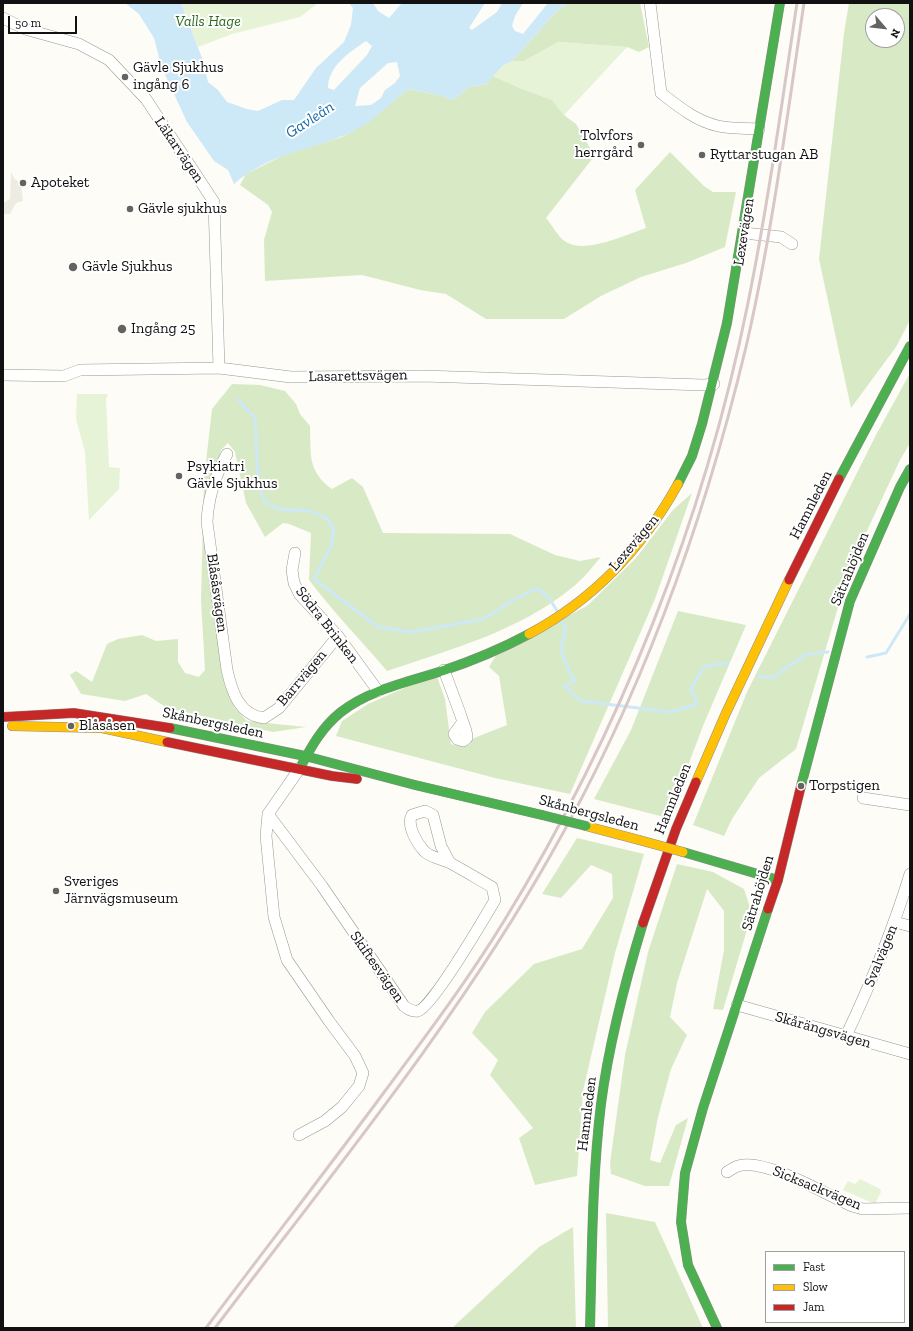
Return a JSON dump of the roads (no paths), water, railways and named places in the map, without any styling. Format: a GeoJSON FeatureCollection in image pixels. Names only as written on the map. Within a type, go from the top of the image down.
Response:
{"type":"FeatureCollection","features":[{"type":"Feature","properties":{"kind":"street"},"geometry":{"type":"LineString","coordinates":[[650,3],[661,93],[700,120],[719,126],[760,129]]}},
{"type":"Feature","properties":{"kind":"street","name":"Lexevägen"},"geometry":{"type":"LineString","coordinates":[[300,768],[305,756],[316,738],[332,719],[352,703],[378,691],[444,670],[499,648],[571,608],[589,594],[646,534],[670,497],[683,476],[699,438],[729,322],[780,3]]}},
{"type":"Feature","properties":{"kind":"street","name":"Läkarvägen"},"geometry":{"type":"LineString","coordinates":[[3,18],[25,29],[79,44],[109,60],[146,99],[214,202],[219,368]]}},
{"type":"Feature","properties":{"kind":"street"},"geometry":{"type":"LineString","coordinates":[[744,233],[781,237],[792,244]]}},
{"type":"Feature","properties":{"kind":"street","name":"Hamnleden"},"geometry":{"type":"LineString","coordinates":[[590,1328],[592,1214],[595,1160],[606,1071],[629,970],[662,864],[708,750],[758,645],[882,396],[910,346]]}},
{"type":"Feature","properties":{"kind":"street","name":"Lasarettsvägen"},"geometry":{"type":"LineString","coordinates":[[3,375],[64,376],[80,370],[219,368],[291,377],[423,376],[704,385],[714,384]]}},
{"type":"Feature","properties":{"kind":"street","name":"Blåsåsvägen"},"geometry":{"type":"LineString","coordinates":[[227,454],[220,466],[208,507],[207,522],[227,670],[230,686],[239,705],[253,715],[264,718]]}},
{"type":"Feature","properties":{"kind":"street","name":"Sätrahöjden"},"geometry":{"type":"LineString","coordinates":[[717,1328],[688,1265],[681,1222],[685,1173],[701,1115],[778,880],[817,723],[850,601],[900,487],[910,469]]}},
{"type":"Feature","properties":{"kind":"street","name":"Södra Brinken"},"geometry":{"type":"LineString","coordinates":[[295,554],[292,570],[294,583],[300,595],[338,636],[378,691]]}},
{"type":"Feature","properties":{"kind":"street","name":"Barrvägen"},"geometry":{"type":"LineString","coordinates":[[264,718],[279,708],[338,636]]}},
{"type":"Feature","properties":{"kind":"street"},"geometry":{"type":"LineString","coordinates":[[444,670],[461,716],[462,723]]}},
{"type":"Feature","properties":{"kind":"street","name":"Skånbergsleden"},"geometry":{"type":"LineString","coordinates":[[3,717],[74,713],[106,716],[305,756],[414,785],[586,826],[683,852],[778,880]]}},
{"type":"Feature","properties":{"kind":"street","name":"Skånbergsleden"},"geometry":{"type":"LineString","coordinates":[[3,727],[102,728],[300,768],[332,776],[414,785]]}},
{"type":"Feature","properties":{"kind":"street"},"geometry":{"type":"LineString","coordinates":[[299,1135],[325,1121],[342,1107],[359,1086],[363,1073],[355,1056],[328,1021],[287,960],[274,917],[266,836],[268,814],[300,768]]}},
{"type":"Feature","properties":{"kind":"street"},"geometry":{"type":"LineString","coordinates":[[863,798],[910,805]]}},
{"type":"Feature","properties":{"kind":"street","name":"Skiftesvägen"},"geometry":{"type":"LineString","coordinates":[[268,814],[322,886],[404,1006],[410,1010],[418,1011],[427,1005],[460,957],[495,900],[492,887],[450,863],[435,858],[424,851],[413,833],[410,821],[412,815],[425,811],[434,815],[441,846],[450,863]]}},
{"type":"Feature","properties":{"kind":"street","name":"Svalvägen"},"geometry":{"type":"LineString","coordinates":[[846,1036],[875,974],[895,922],[910,874]]}},
{"type":"Feature","properties":{"kind":"street"},"geometry":{"type":"LineString","coordinates":[[895,922],[910,926]]}},
{"type":"Feature","properties":{"kind":"street","name":"Skårängsvägen"},"geometry":{"type":"LineString","coordinates":[[737,1005],[910,1054]]}},
{"type":"Feature","properties":{"kind":"street","name":"Sicksackvägen"},"geometry":{"type":"LineString","coordinates":[[727,1172],[744,1164],[758,1166],[776,1171],[852,1206],[863,1209],[910,1208]]}},
{"type":"Feature","properties":{"kind":"street","name":"Hamnleden"},"geometry":{"type":"LineString","coordinates":[[591,1302],[594,1328]]}},
{"type":"Feature","properties":{"kind":"water","name":"Gavleån"},"geometry":{"type":"Polygon","coordinates":[[[125,3],[181,3],[202,58],[208,82],[218,90],[227,102],[258,111],[282,100],[294,100],[316,68],[344,42],[351,25],[353,8],[349,3],[373,3],[378,11],[389,18],[402,3],[485,3],[469,28],[472,30],[497,12],[502,3],[523,3],[515,16],[512,26],[515,31],[523,34],[548,3],[568,3],[555,13],[512,61],[503,65],[486,84],[469,87],[453,100],[439,95],[408,89],[367,123],[350,133],[272,160],[247,174],[234,184],[228,170],[214,161],[187,122],[162,68],[154,38],[139,14],[125,3]],[[366,41],[341,60],[336,66],[329,80],[328,88],[334,90],[367,55],[372,46],[366,41]],[[397,62],[388,63],[360,88],[355,106],[371,105],[381,98],[385,90],[395,83],[400,76],[397,62]]]}},
{"type":"Feature","properties":{"kind":"waterway"},"geometry":{"type":"LineString","coordinates":[[237,399],[255,418],[258,481],[264,501],[278,509],[310,511],[326,518],[334,529],[331,546],[314,579],[378,627],[411,632],[484,619],[510,602],[537,588],[550,599],[557,611]]}},
{"type":"Feature","properties":{"kind":"waterway"},"geometry":{"type":"LineString","coordinates":[[867,657],[886,653],[910,614]]}},
{"type":"Feature","properties":{"kind":"waterway"},"geometry":{"type":"LineString","coordinates":[[561,620],[566,628],[562,643],[563,655],[567,667],[575,681],[564,686],[581,701],[671,712],[697,704],[691,688],[705,666],[728,663]]}},
{"type":"Feature","properties":{"kind":"waterway"},"geometry":{"type":"LineString","coordinates":[[758,676],[772,678],[807,654],[828,652]]}},
{"type":"Feature","properties":{"kind":"railway"},"geometry":{"type":"LineString","coordinates":[[206,1328],[340,1151],[476,965],[504,921],[546,849],[585,775],[621,700],[653,623],[682,545],[708,465],[730,384],[748,303],[762,228],[797,3]]}},
{"type":"Feature","properties":{"kind":"railway"},"geometry":{"type":"LineString","coordinates":[[215,1328],[392,1095],[476,976],[516,914],[553,851],[615,731],[642,669],[690,542],[711,478],[746,347],[764,262],[804,3]]}},
{"type":"Feature","properties":{"kind":"place","name":"Gävle Sjukhus ingång 6"},"geometry":{"type":"Point","coordinates":[125,77]}},
{"type":"Feature","properties":{"kind":"place","name":"Tolvfors herrgård"},"geometry":{"type":"Point","coordinates":[641,145]}},
{"type":"Feature","properties":{"kind":"place","name":"Ryttarstugan AB"},"geometry":{"type":"Point","coordinates":[702,155]}},
{"type":"Feature","properties":{"kind":"place","name":"Apoteket"},"geometry":{"type":"Point","coordinates":[23,183]}},
{"type":"Feature","properties":{"kind":"place","name":"Gävle sjukhus"},"geometry":{"type":"Point","coordinates":[130,209]}},
{"type":"Feature","properties":{"kind":"place","name":"Gävle Sjukhus"},"geometry":{"type":"Point","coordinates":[73,267]}},
{"type":"Feature","properties":{"kind":"place","name":"Ingång 25"},"geometry":{"type":"Point","coordinates":[122,329]}},
{"type":"Feature","properties":{"kind":"place","name":"Psykiatri Gävle Sjukhus"},"geometry":{"type":"Point","coordinates":[179,476]}},
{"type":"Feature","properties":{"kind":"place","name":"Blåsåsen"},"geometry":{"type":"Point","coordinates":[71,726]}},
{"type":"Feature","properties":{"kind":"place","name":"Torpstigen"},"geometry":{"type":"Point","coordinates":[801,786]}},
{"type":"Feature","properties":{"kind":"place","name":"Sveriges Järnvägsmuseum"},"geometry":{"type":"Point","coordinates":[56,891]}},
{"type":"Feature","properties":{"kind":"park label","name":"Valls Hage"},"geometry":{"type":"Point","coordinates":[208,22]}}]}
